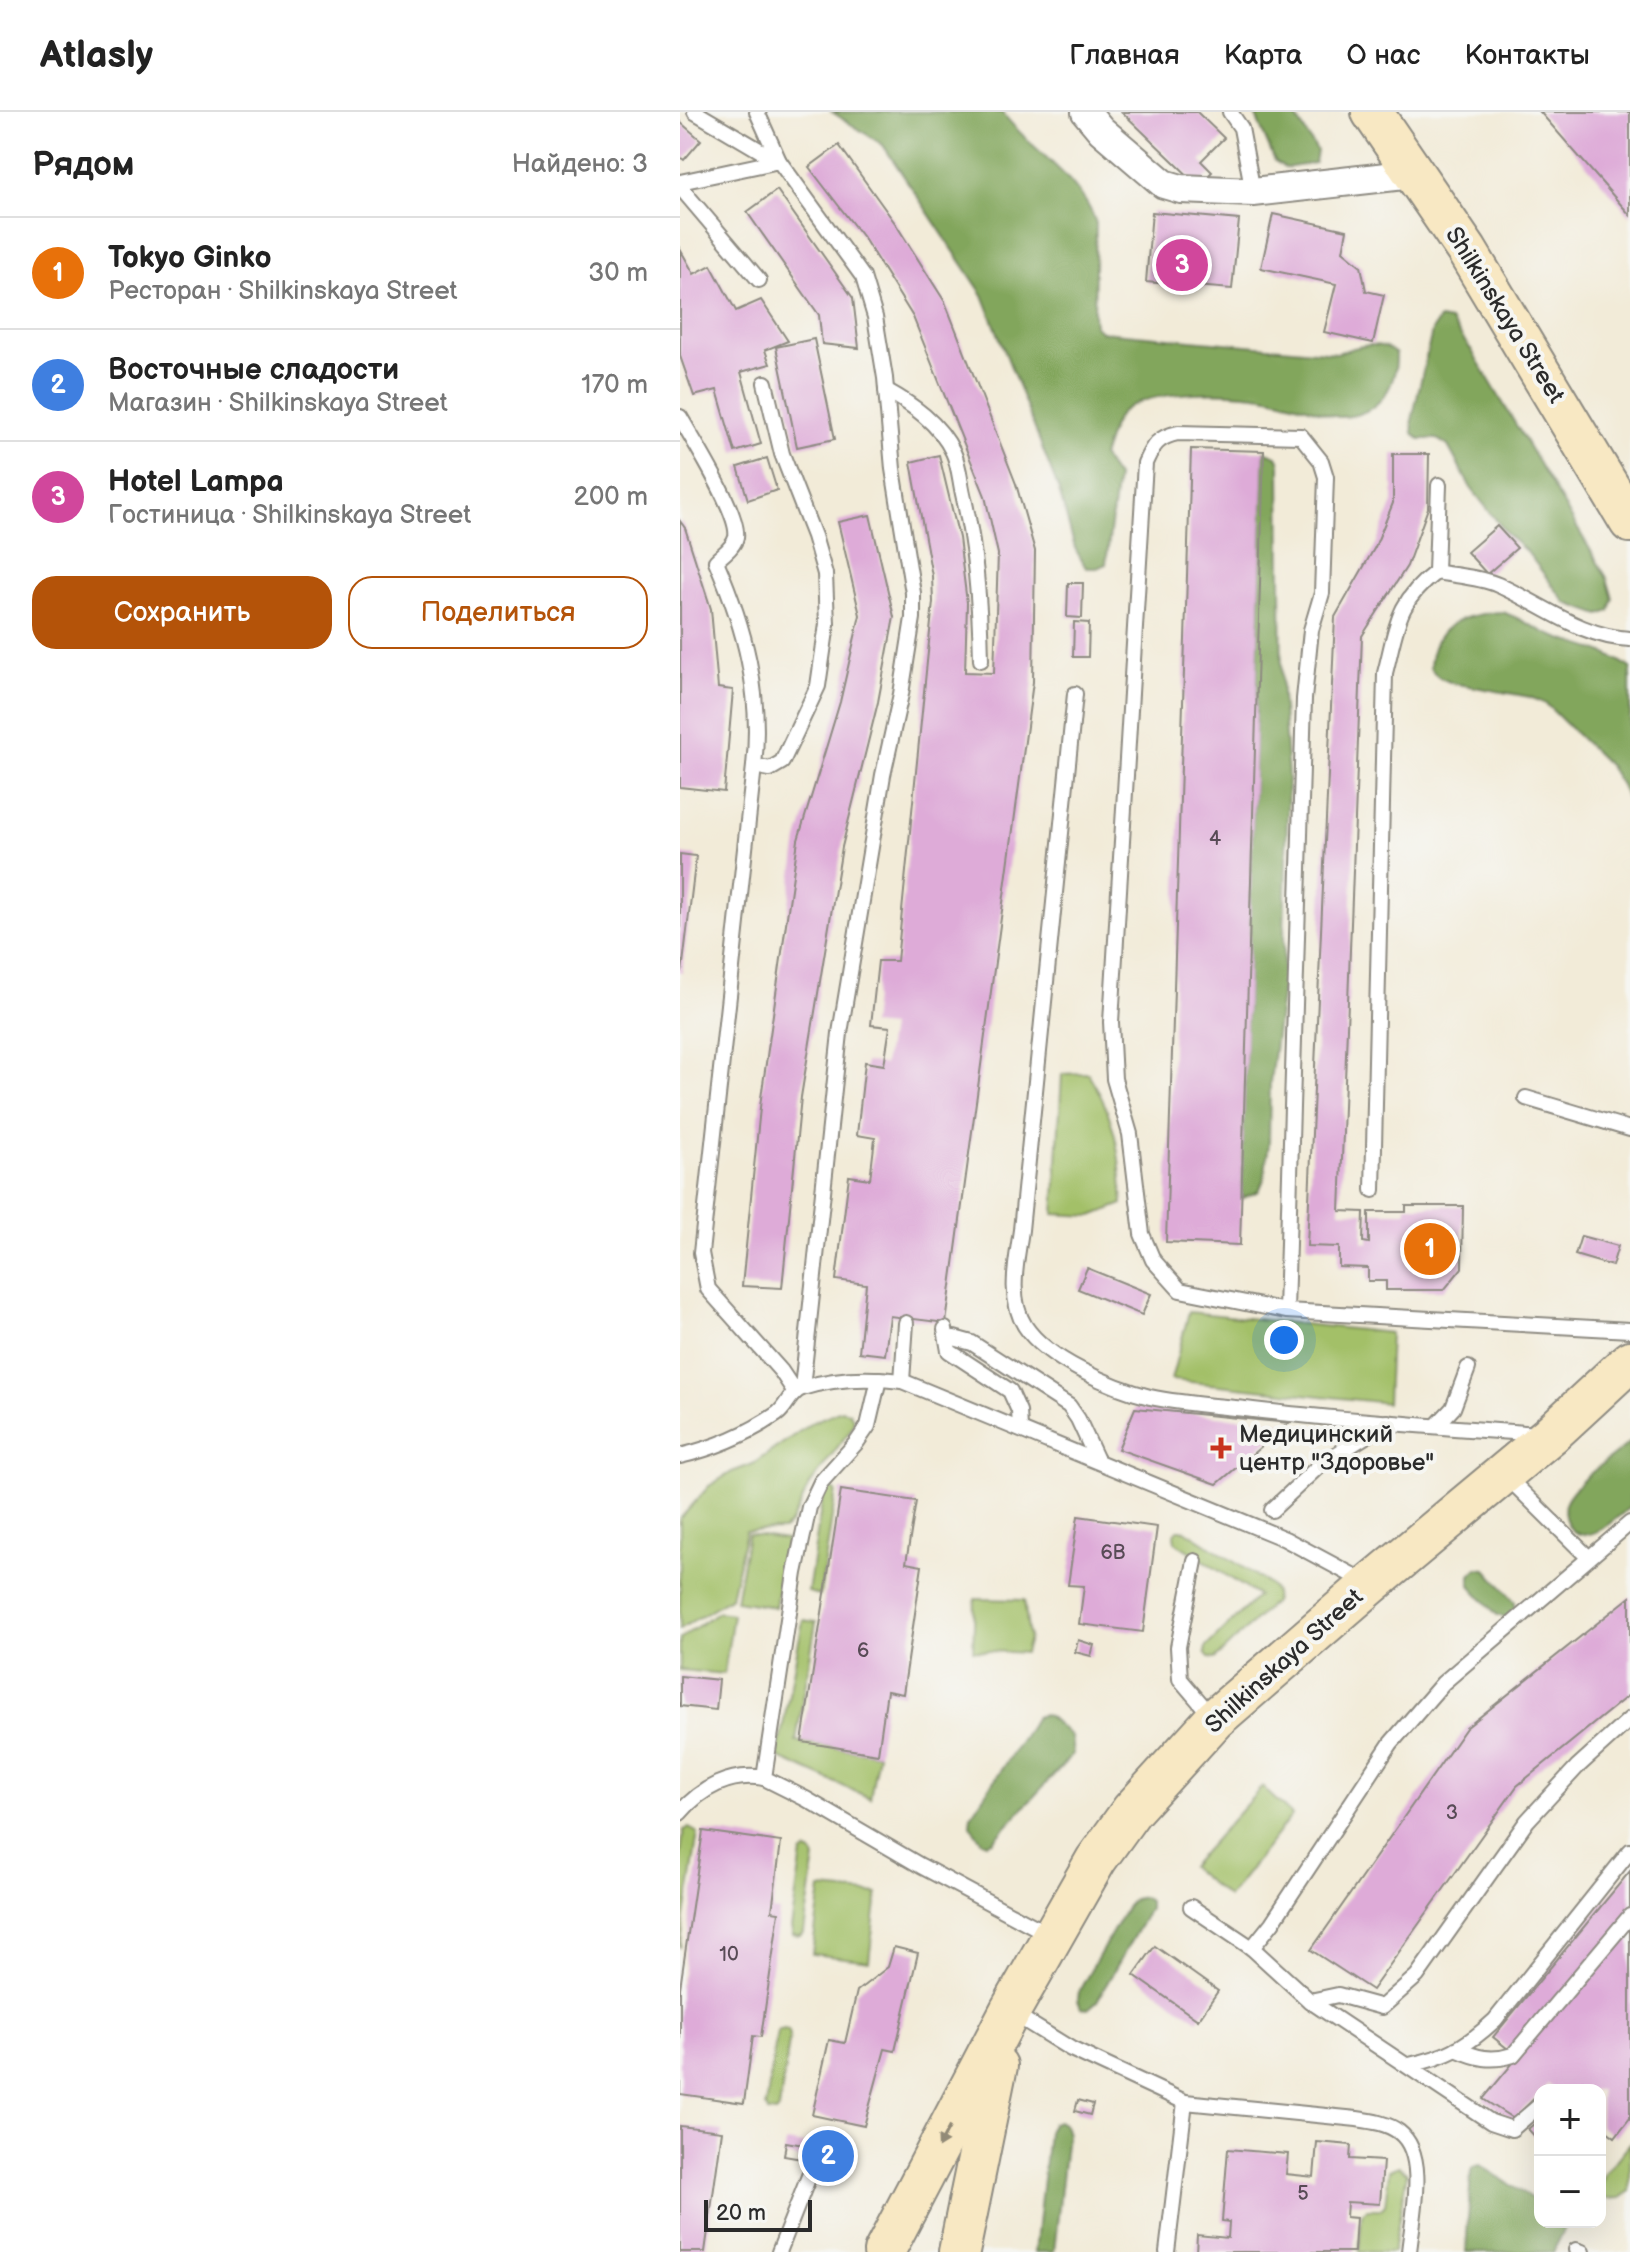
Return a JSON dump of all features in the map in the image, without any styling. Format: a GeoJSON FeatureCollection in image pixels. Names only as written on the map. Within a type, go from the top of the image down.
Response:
{"type":"FeatureCollection","features":[{"type":"Feature","properties":{"kind":"main road","name":"Shilkinskaya Street"},"geometry":{"type":"LineString","coordinates":[[1372,112],[1467,251],[1630,522]]}},
{"type":"Feature","properties":{"kind":"main road","name":"Shilkinskaya Street"},"geometry":{"type":"LineString","coordinates":[[884,2252],[1008,2015],[1096,1860],[1132,1810],[1215,1719],[1550,1435],[1630,1361]]}},
{"type":"Feature","properties":{"kind":"main road","name":"Shilkinskaya Street"},"geometry":{"type":"LineString","coordinates":[[959,2252],[1008,2015]]}},
{"type":"Feature","properties":{"kind":"street"},"geometry":{"type":"LineString","coordinates":[[1086,112],[1101,130],[1164,184],[1181,189],[1253,192],[1413,174]]}},
{"type":"Feature","properties":{"kind":"lane"},"geometry":{"type":"LineString","coordinates":[[695,112],[779,161]]}},
{"type":"Feature","properties":{"kind":"lane"},"geometry":{"type":"LineString","coordinates":[[757,112],[779,161],[863,277],[875,317],[893,469],[913,593],[913,618],[901,694],[883,775],[840,1033],[798,1390]]}},
{"type":"Feature","properties":{"kind":"lane"},"geometry":{"type":"LineString","coordinates":[[1230,112],[1241,128],[1253,192]]}},
{"type":"Feature","properties":{"kind":"lane"},"geometry":{"type":"LineString","coordinates":[[759,280],[680,185],[779,161]]}},
{"type":"Feature","properties":{"kind":"lane"},"geometry":{"type":"LineString","coordinates":[[754,766],[770,769],[782,762],[818,686],[827,624],[825,574],[782,454],[765,383]]}},
{"type":"Feature","properties":{"kind":"lane"},"geometry":{"type":"LineString","coordinates":[[886,390],[929,419],[954,454],[974,541],[979,579],[981,660]]}},
{"type":"Feature","properties":{"kind":"lane"},"geometry":{"type":"LineString","coordinates":[[680,417],[733,513],[736,536],[730,548],[716,561],[741,629],[757,699],[754,766],[701,1253],[708,1289],[798,1390]]}},
{"type":"Feature","properties":{"kind":"lane"},"geometry":{"type":"LineString","coordinates":[[1286,1311],[1304,699],[1311,630],[1322,593],[1326,477],[1321,461],[1301,436],[1178,433],[1164,436],[1153,445],[1145,463],[1111,1022],[1114,1079],[1130,1134],[1142,1234],[1153,1260],[1180,1290],[1286,1311],[1630,1330]]}},
{"type":"Feature","properties":{"kind":"lane"},"geometry":{"type":"LineString","coordinates":[[1373,1190],[1385,673],[1403,605],[1436,572],[1439,485]]}},
{"type":"Feature","properties":{"kind":"lane"},"geometry":{"type":"LineString","coordinates":[[1436,572],[1496,583],[1557,618],[1615,638],[1630,639]]}},
{"type":"Feature","properties":{"kind":"lane"},"geometry":{"type":"LineString","coordinates":[[1075,694],[1015,1268],[1016,1299],[1025,1326],[1052,1352],[1076,1368],[1148,1396],[1302,1416],[1550,1435]]}},
{"type":"Feature","properties":{"kind":"lane"},"geometry":{"type":"LineString","coordinates":[[1526,1098],[1630,1129]]}},
{"type":"Feature","properties":{"kind":"lane"},"geometry":{"type":"LineString","coordinates":[[902,1381],[906,1323]]}},
{"type":"Feature","properties":{"kind":"lane"},"geometry":{"type":"LineString","coordinates":[[1020,1428],[1019,1411],[1010,1391],[949,1351],[950,1333],[972,1343],[1069,1406],[1097,1460]]}},
{"type":"Feature","properties":{"kind":"lane"},"geometry":{"type":"LineString","coordinates":[[1436,1426],[1453,1408],[1468,1368]]}},
{"type":"Feature","properties":{"kind":"lane"},"geometry":{"type":"LineString","coordinates":[[764,1778],[796,1562],[809,1507],[821,1482],[868,1426],[879,1379]]}},
{"type":"Feature","properties":{"kind":"lane"},"geometry":{"type":"LineString","coordinates":[[680,1456],[733,1439],[780,1412],[786,1400],[798,1390],[853,1380],[902,1381],[1285,1539],[1370,1585]]}},
{"type":"Feature","properties":{"kind":"lane"},"geometry":{"type":"LineString","coordinates":[[1272,1510],[1321,1464],[1389,1422]]}},
{"type":"Feature","properties":{"kind":"lane"},"geometry":{"type":"LineString","coordinates":[[1503,1473],[1588,1557]]}},
{"type":"Feature","properties":{"kind":"lane"},"geometry":{"type":"LineString","coordinates":[[1252,1948],[1272,1923],[1391,1743],[1443,1683],[1630,1523]]}},
{"type":"Feature","properties":{"kind":"lane"},"geometry":{"type":"LineString","coordinates":[[1195,1561],[1178,1647],[1180,1679],[1215,1719]]}},
{"type":"Feature","properties":{"kind":"lane"},"geometry":{"type":"LineString","coordinates":[[1310,2001],[1338,1995],[1382,2007],[1397,1996],[1417,1976],[1527,1821],[1577,1767],[1630,1719]]}},
{"type":"Feature","properties":{"kind":"lane"},"geometry":{"type":"LineString","coordinates":[[680,1813],[691,1800],[721,1782],[752,1776],[764,1778],[1052,1937]]}},
{"type":"Feature","properties":{"kind":"lane"},"geometry":{"type":"LineString","coordinates":[[1409,2065],[1429,2061],[1471,2043],[1495,2020],[1630,1851]]}},
{"type":"Feature","properties":{"kind":"lane"},"geometry":{"type":"LineString","coordinates":[[1191,1907],[1252,1948],[1310,2001],[1491,2122],[1507,2128],[1517,2126],[1534,2110]]}},
{"type":"Feature","properties":{"kind":"lane"},"geometry":{"type":"LineString","coordinates":[[1456,2049],[1480,2060],[1513,2055],[1630,1916]]}},
{"type":"Feature","properties":{"kind":"lane"},"geometry":{"type":"LineString","coordinates":[[1008,2015],[1071,2049],[1185,2102],[1357,2119],[1383,2124],[1399,2132],[1416,2159],[1417,2178],[1409,2252]]}},
{"type":"Feature","properties":{"kind":"lane"},"geometry":{"type":"LineString","coordinates":[[1167,2252],[1185,2102]]}},
{"type":"Feature","properties":{"kind":"lane"},"geometry":{"type":"LineString","coordinates":[[779,2252],[811,2171]]}},
{"type":"Feature","properties":{"kind":"green space"},"geometry":{"type":"Polygon","coordinates":[[[832,112],[1002,112],[1067,177],[1089,206],[1096,223],[1095,326],[1102,332],[1337,353],[1368,345],[1382,346],[1396,354],[1393,379],[1382,399],[1364,412],[1352,416],[1339,417],[1286,401],[1235,393],[1171,395],[1135,404],[1123,411],[1113,426],[1102,456],[1117,478],[1106,564],[1086,568],[1075,548],[1059,491],[983,295],[883,145],[832,112]]]}},
{"type":"Feature","properties":{"kind":"green space"},"geometry":{"type":"Polygon","coordinates":[[[1254,112],[1293,112],[1317,151],[1315,163],[1286,168],[1275,161],[1254,112]]]}},
{"type":"Feature","properties":{"kind":"green space"},"geometry":{"type":"Polygon","coordinates":[[[1439,319],[1450,321],[1472,351],[1607,578],[1613,599],[1610,611],[1600,615],[1566,603],[1527,552],[1508,535],[1471,488],[1448,446],[1437,439],[1420,439],[1413,433],[1412,420],[1432,331],[1439,319]]]}},
{"type":"Feature","properties":{"kind":"green space"},"geometry":{"type":"Polygon","coordinates":[[[1264,451],[1277,456],[1280,462],[1282,695],[1288,775],[1283,981],[1270,1082],[1269,1143],[1264,1179],[1259,1191],[1241,1199],[1264,451]]]}},
{"type":"Feature","properties":{"kind":"green space"},"geometry":{"type":"Polygon","coordinates":[[[1502,612],[1548,634],[1611,656],[1630,668],[1630,808],[1609,766],[1546,704],[1530,697],[1452,683],[1438,677],[1430,668],[1437,641],[1452,624],[1475,615],[1502,612]]]}},
{"type":"Feature","properties":{"kind":"green space"},"geometry":{"type":"Polygon","coordinates":[[[1088,1073],[1111,1120],[1123,1204],[1092,1216],[1054,1214],[1062,1074],[1088,1073]]]}},
{"type":"Feature","properties":{"kind":"green space"},"geometry":{"type":"Polygon","coordinates":[[[1189,1312],[1390,1333],[1387,1403],[1171,1380],[1189,1312]]]}},
{"type":"Feature","properties":{"kind":"green space"},"geometry":{"type":"Polygon","coordinates":[[[841,1410],[849,1412],[854,1420],[851,1429],[811,1483],[790,1524],[783,1530],[746,1531],[731,1597],[680,1629],[680,1519],[709,1486],[753,1464],[813,1422],[841,1410]]]}},
{"type":"Feature","properties":{"kind":"green space"},"geometry":{"type":"Polygon","coordinates":[[[1630,1442],[1630,1507],[1600,1530],[1582,1535],[1575,1532],[1568,1525],[1564,1513],[1571,1493],[1630,1442]]]}},
{"type":"Feature","properties":{"kind":"green space"},"geometry":{"type":"Polygon","coordinates":[[[828,1487],[836,1491],[820,1595],[808,1592],[824,1489],[828,1487]]]}},
{"type":"Feature","properties":{"kind":"green space"},"geometry":{"type":"Polygon","coordinates":[[[1185,1530],[1267,1583],[1275,1594],[1274,1602],[1215,1659],[1205,1653],[1206,1647],[1258,1596],[1175,1542],[1174,1534],[1185,1530]]]}},
{"type":"Feature","properties":{"kind":"green space"},"geometry":{"type":"Polygon","coordinates":[[[748,1534],[786,1540],[775,1607],[736,1601],[748,1534]]]}},
{"type":"Feature","properties":{"kind":"green space"},"geometry":{"type":"Polygon","coordinates":[[[1477,1568],[1486,1569],[1515,1602],[1515,1610],[1506,1618],[1497,1615],[1470,1585],[1470,1575],[1477,1568]]]}},
{"type":"Feature","properties":{"kind":"green space"},"geometry":{"type":"Polygon","coordinates":[[[975,1599],[1024,1600],[1029,1638],[1025,1653],[973,1650],[975,1599]]]}},
{"type":"Feature","properties":{"kind":"green space"},"geometry":{"type":"Polygon","coordinates":[[[717,1612],[733,1614],[724,1674],[680,1670],[680,1639],[717,1612]]]}},
{"type":"Feature","properties":{"kind":"green space"},"geometry":{"type":"Polygon","coordinates":[[[803,1620],[816,1622],[796,1741],[878,1754],[870,1798],[777,1757],[803,1620]]]}},
{"type":"Feature","properties":{"kind":"green space"},"geometry":{"type":"Polygon","coordinates":[[[1048,1716],[1071,1736],[1073,1754],[993,1841],[982,1841],[970,1825],[971,1815],[1036,1717],[1048,1716]]]}},
{"type":"Feature","properties":{"kind":"green space"},"geometry":{"type":"Polygon","coordinates":[[[1262,1787],[1292,1815],[1228,1897],[1190,1867],[1262,1787]]]}},
{"type":"Feature","properties":{"kind":"green space"},"geometry":{"type":"Polygon","coordinates":[[[689,1828],[698,1833],[680,1948],[680,1860],[684,1830],[689,1828]]]}},
{"type":"Feature","properties":{"kind":"green space"},"geometry":{"type":"Polygon","coordinates":[[[807,1851],[815,1858],[804,1932],[800,1936],[793,1935],[791,1928],[802,1854],[807,1851]]]}},
{"type":"Feature","properties":{"kind":"green space"},"geometry":{"type":"Polygon","coordinates":[[[821,1889],[877,1894],[869,1961],[812,1954],[821,1889]]]}},
{"type":"Feature","properties":{"kind":"green space"},"geometry":{"type":"Polygon","coordinates":[[[1143,1897],[1149,1901],[1149,1909],[1097,2001],[1088,2009],[1081,2008],[1079,1991],[1127,1906],[1134,1899],[1143,1897]]]}},
{"type":"Feature","properties":{"kind":"green space"},"geometry":{"type":"Polygon","coordinates":[[[788,2030],[790,2035],[776,2113],[768,2112],[766,2106],[777,2031],[788,2030]]]}},
{"type":"Feature","properties":{"kind":"green space"},"geometry":{"type":"Polygon","coordinates":[[[1058,2121],[1064,2125],[1067,2134],[1054,2252],[1035,2252],[1048,2132],[1052,2123],[1058,2121]]]}},
{"type":"Feature","properties":{"kind":"green space"},"geometry":{"type":"Polygon","coordinates":[[[1630,2143],[1630,2191],[1620,2198],[1606,2199],[1606,2173],[1630,2143]]]}},
{"type":"Feature","properties":{"kind":"green space"},"geometry":{"type":"Polygon","coordinates":[[[1480,2165],[1534,2200],[1534,2228],[1565,2228],[1553,2252],[1466,2252],[1473,2167],[1480,2165]]]}},
{"type":"Feature","properties":{"kind":"green space"},"geometry":{"type":"Polygon","coordinates":[[[1399,2166],[1407,2173],[1393,2252],[1359,2252],[1362,2213],[1367,2209],[1381,2209],[1385,2205],[1389,2170],[1399,2166]]]}},
{"type":"Feature","properties":{"kind":"building"},"geometry":{"type":"Polygon","coordinates":[[[1122,112],[1197,112],[1224,138],[1201,161],[1212,172],[1198,185],[1122,112]]]}},
{"type":"Feature","properties":{"kind":"building"},"geometry":{"type":"Polygon","coordinates":[[[1540,112],[1630,112],[1630,215],[1540,112]]]}},
{"type":"Feature","properties":{"kind":"building"},"geometry":{"type":"Polygon","coordinates":[[[680,122],[701,140],[684,160],[680,157],[680,122]]]}},
{"type":"Feature","properties":{"kind":"building"},"geometry":{"type":"Polygon","coordinates":[[[839,145],[895,223],[945,302],[1016,484],[1035,551],[1033,682],[946,1323],[890,1316],[885,1355],[859,1352],[866,1284],[836,1280],[849,1176],[870,1179],[875,1138],[857,1135],[865,1062],[884,1065],[890,1027],[871,1025],[878,961],[897,961],[933,602],[932,576],[911,462],[939,455],[959,538],[967,603],[965,672],[994,673],[998,554],[985,496],[913,317],[865,240],[809,167],[839,145]]]}},
{"type":"Feature","properties":{"kind":"building"},"geometry":{"type":"Polygon","coordinates":[[[777,190],[853,298],[859,348],[822,344],[819,315],[747,212],[777,190]]]}},
{"type":"Feature","properties":{"kind":"building"},"geometry":{"type":"Polygon","coordinates":[[[1152,212],[1239,220],[1232,289],[1146,282],[1152,212]]]}},
{"type":"Feature","properties":{"kind":"building"},"geometry":{"type":"Polygon","coordinates":[[[1273,214],[1347,230],[1343,251],[1361,266],[1366,291],[1384,295],[1373,343],[1324,332],[1336,284],[1261,268],[1273,214]]]}},
{"type":"Feature","properties":{"kind":"building"},"geometry":{"type":"Polygon","coordinates":[[[680,249],[694,274],[711,265],[736,311],[761,300],[788,341],[765,350],[770,364],[741,372],[761,444],[735,452],[717,390],[694,396],[680,356],[680,249]]]}},
{"type":"Feature","properties":{"kind":"building"},"geometry":{"type":"Polygon","coordinates":[[[814,339],[835,439],[797,447],[776,347],[814,339]]]}},
{"type":"Feature","properties":{"kind":"building"},"geometry":{"type":"Polygon","coordinates":[[[1191,449],[1264,451],[1240,1245],[1166,1242],[1191,449]]]}},
{"type":"Feature","properties":{"kind":"building"},"geometry":{"type":"Polygon","coordinates":[[[1393,454],[1429,454],[1428,508],[1407,566],[1362,636],[1340,1211],[1364,1212],[1363,1242],[1369,1243],[1369,1212],[1406,1212],[1406,1206],[1463,1206],[1462,1268],[1444,1290],[1386,1290],[1386,1281],[1368,1281],[1368,1268],[1339,1267],[1339,1247],[1307,1246],[1335,617],[1375,547],[1393,503],[1393,454]]]}},
{"type":"Feature","properties":{"kind":"building"},"geometry":{"type":"Polygon","coordinates":[[[767,458],[777,490],[748,500],[738,467],[767,458]]]}},
{"type":"Feature","properties":{"kind":"building"},"geometry":{"type":"Polygon","coordinates":[[[870,515],[894,617],[878,702],[842,847],[801,1097],[782,1288],[742,1286],[761,1098],[798,840],[840,702],[860,615],[838,522],[870,515]]]}},
{"type":"Feature","properties":{"kind":"building"},"geometry":{"type":"Polygon","coordinates":[[[680,521],[711,609],[718,688],[733,690],[724,792],[680,787],[680,521]]]}},
{"type":"Feature","properties":{"kind":"building"},"geometry":{"type":"Polygon","coordinates":[[[1497,526],[1517,548],[1487,574],[1467,552],[1497,526]]]}},
{"type":"Feature","properties":{"kind":"building"},"geometry":{"type":"Polygon","coordinates":[[[1068,583],[1083,583],[1082,618],[1067,617],[1068,583]]]}},
{"type":"Feature","properties":{"kind":"building"},"geometry":{"type":"Polygon","coordinates":[[[1074,622],[1089,623],[1088,657],[1073,657],[1074,622]]]}},
{"type":"Feature","properties":{"kind":"building"},"geometry":{"type":"Polygon","coordinates":[[[680,854],[696,856],[682,972],[680,972],[680,854]]]}},
{"type":"Feature","properties":{"kind":"building"},"geometry":{"type":"Polygon","coordinates":[[[1581,1236],[1618,1246],[1612,1266],[1575,1255],[1581,1236]]]}},
{"type":"Feature","properties":{"kind":"building"},"geometry":{"type":"Polygon","coordinates":[[[1087,1268],[1151,1294],[1142,1315],[1078,1289],[1087,1268]]]}},
{"type":"Feature","properties":{"kind":"building"},"geometry":{"type":"Polygon","coordinates":[[[1135,1408],[1289,1423],[1217,1484],[1118,1449],[1135,1408]]]}},
{"type":"Feature","properties":{"kind":"building"},"geometry":{"type":"Polygon","coordinates":[[[841,1490],[916,1501],[906,1563],[922,1566],[903,1694],[887,1691],[878,1754],[802,1742],[841,1490]]]}},
{"type":"Feature","properties":{"kind":"building"},"geometry":{"type":"Polygon","coordinates":[[[1078,1516],[1157,1527],[1143,1632],[1079,1624],[1084,1586],[1068,1585],[1078,1516]]]}},
{"type":"Feature","properties":{"kind":"building"},"geometry":{"type":"Polygon","coordinates":[[[1630,1597],[1630,1694],[1517,1786],[1372,1990],[1311,1950],[1466,1728],[1630,1597]]]}},
{"type":"Feature","properties":{"kind":"building"},"geometry":{"type":"Polygon","coordinates":[[[1078,1640],[1094,1645],[1091,1656],[1075,1652],[1078,1640]]]}},
{"type":"Feature","properties":{"kind":"building"},"geometry":{"type":"Polygon","coordinates":[[[680,1676],[719,1680],[716,1710],[680,1706],[680,1676]]]}},
{"type":"Feature","properties":{"kind":"building"},"geometry":{"type":"Polygon","coordinates":[[[703,1831],[781,1842],[772,1911],[779,1912],[761,2037],[753,2036],[744,2103],[680,2094],[680,1988],[703,1831]]]}},
{"type":"Feature","properties":{"kind":"building"},"geometry":{"type":"Polygon","coordinates":[[[1630,1871],[1630,2118],[1615,2137],[1606,2130],[1606,2084],[1534,2084],[1534,2098],[1514,2119],[1483,2099],[1518,2057],[1493,2037],[1630,1871]]]}},
{"type":"Feature","properties":{"kind":"building"},"geometry":{"type":"Polygon","coordinates":[[[1155,1946],[1218,1991],[1198,2020],[1134,1975],[1155,1946]]]}},
{"type":"Feature","properties":{"kind":"building"},"geometry":{"type":"Polygon","coordinates":[[[894,1947],[918,1953],[895,2051],[885,2049],[864,2126],[812,2115],[829,2040],[845,2043],[857,1991],[888,1967],[894,1947]]]}},
{"type":"Feature","properties":{"kind":"building"},"geometry":{"type":"Polygon","coordinates":[[[1078,2100],[1093,2104],[1090,2115],[1075,2111],[1078,2100]]]}},
{"type":"Feature","properties":{"kind":"building"},"geometry":{"type":"Polygon","coordinates":[[[680,2126],[722,2131],[705,2252],[680,2252],[680,2126]]]}},
{"type":"Feature","properties":{"kind":"building"},"geometry":{"type":"Polygon","coordinates":[[[786,2142],[804,2145],[802,2159],[784,2156],[786,2142]]]}},
{"type":"Feature","properties":{"kind":"building"},"geometry":{"type":"Polygon","coordinates":[[[1317,2142],[1351,2145],[1350,2159],[1383,2161],[1380,2204],[1347,2202],[1346,2217],[1356,2218],[1354,2252],[1196,2252],[1197,2235],[1228,2238],[1229,2222],[1222,2221],[1228,2149],[1288,2154],[1286,2174],[1314,2177],[1317,2142]]]}},
{"type":"Feature","properties":{"kind":"building"},"geometry":{"type":"Polygon","coordinates":[[[811,2145],[849,2152],[845,2167],[808,2159],[811,2145]]]}},
{"type":"Feature","properties":{"kind":"place","name":"Hotel Lampa"},"geometry":{"type":"Point","coordinates":[1182,265]}},
{"type":"Feature","properties":{"kind":"place","name":"Tokyo Ginko"},"geometry":{"type":"Point","coordinates":[1430,1249]}},
{"type":"Feature","properties":{"kind":"place","name":"Медицинский центр \"Здоровье\""},"geometry":{"type":"Point","coordinates":[1221,1448]}},
{"type":"Feature","properties":{"kind":"place","name":"Восточные сладости"},"geometry":{"type":"Point","coordinates":[828,2156]}}]}
